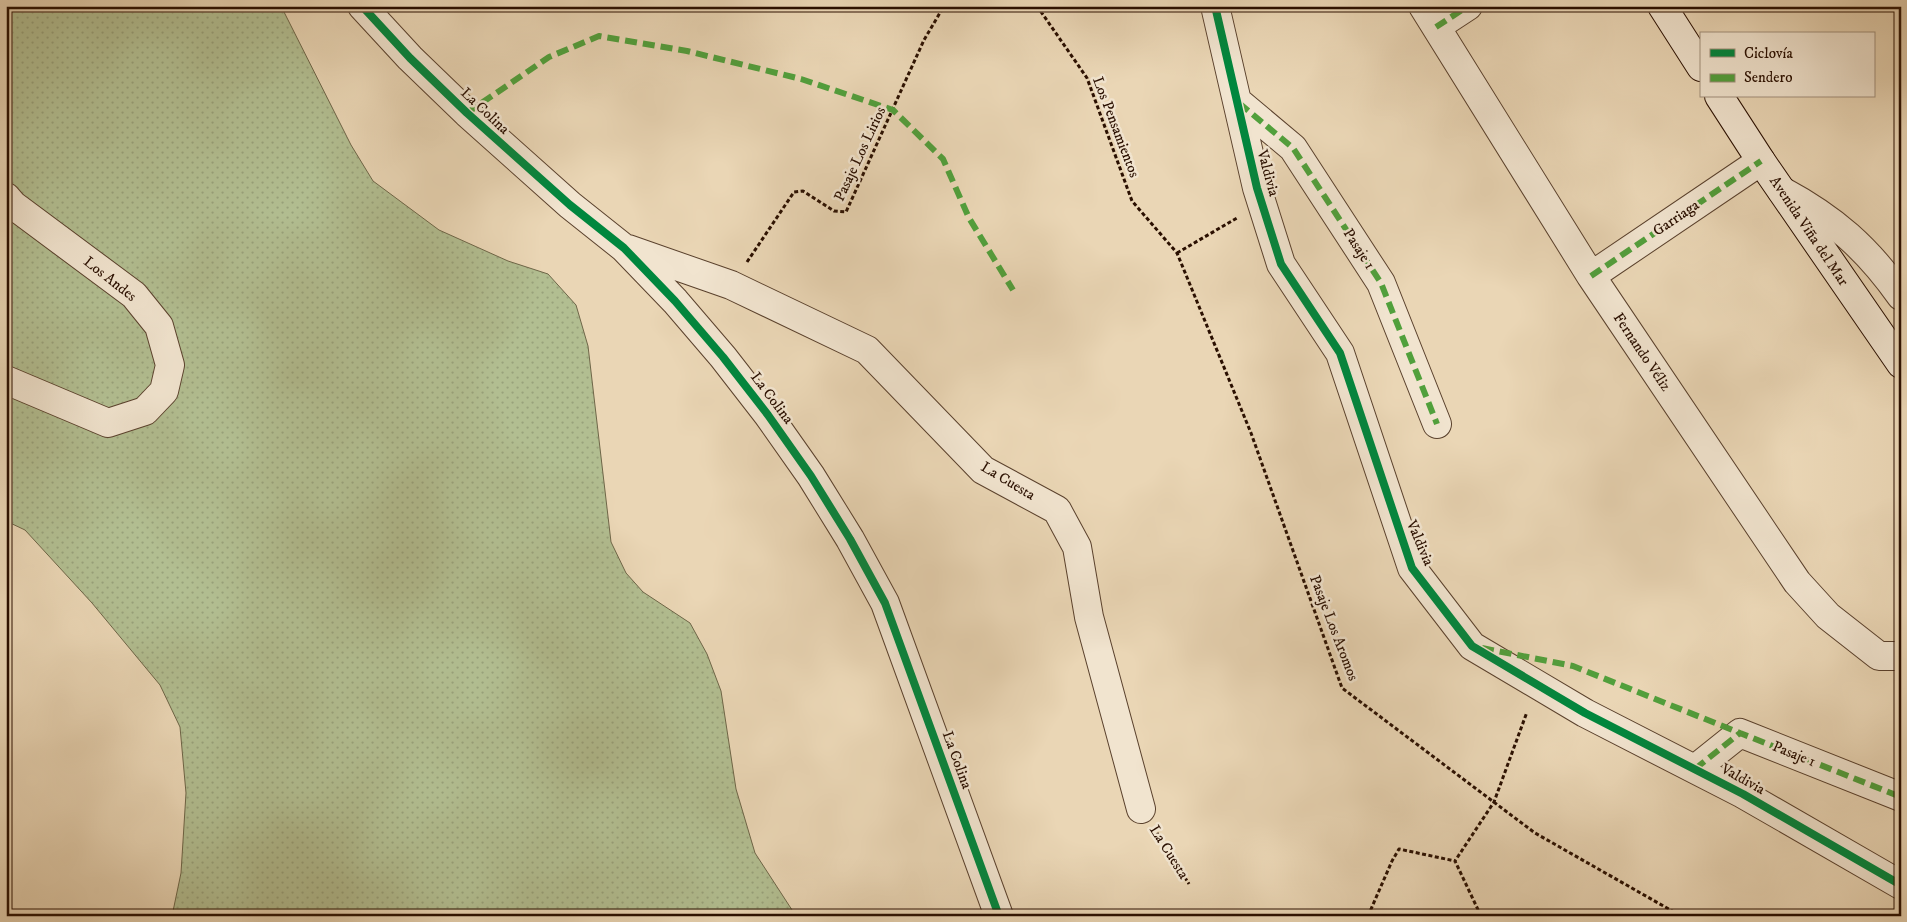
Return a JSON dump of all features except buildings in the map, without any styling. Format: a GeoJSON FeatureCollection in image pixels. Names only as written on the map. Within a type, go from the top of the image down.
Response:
{"type":"FeatureCollection","features":[{"type":"Feature","properties":{"kind":"street","name":"La Colina"},"geometry":{"type":"LineString","coordinates":[[362,6],[410,58],[467,113],[570,205],[624,248],[675,301],[723,356],[811,476],[850,539],[885,603],[999,916]]}},
{"type":"Feature","properties":{"kind":"street","name":"Valdivia"},"geometry":{"type":"LineString","coordinates":[[1214,6],[1262,204],[1281,264],[1340,353],[1412,568],[1472,646],[1585,713],[1695,769],[1901,885]]}},
{"type":"Feature","properties":{"kind":"street"},"geometry":{"type":"LineString","coordinates":[[1429,16],[1468,6]]}},
{"type":"Feature","properties":{"kind":"street"},"geometry":{"type":"LineString","coordinates":[[1662,6],[1700,65]]}},
{"type":"Feature","properties":{"kind":"street","name":"Fernando Véliz"},"geometry":{"type":"LineString","coordinates":[[1429,16],[1591,276],[1797,582],[1828,616],[1880,656],[1901,656]]}},
{"type":"Feature","properties":{"kind":"street","name":"Avenida Viña del Mar"},"geometry":{"type":"LineString","coordinates":[[1720,98],[1761,161],[1901,364]]}},
{"type":"Feature","properties":{"kind":"street","name":"Pasaje 1"},"geometry":{"type":"LineString","coordinates":[[1237,101],[1293,148],[1381,283],[1437,424]]}},
{"type":"Feature","properties":{"kind":"street","name":"Garriaga"},"geometry":{"type":"LineString","coordinates":[[1591,276],[1761,161]]}},
{"type":"Feature","properties":{"kind":"street"},"geometry":{"type":"LineString","coordinates":[[1782,191],[1811,207],[1838,226],[1876,263],[1901,296]]}},
{"type":"Feature","properties":{"kind":"street","name":"Los Andes"},"geometry":{"type":"LineString","coordinates":[[6,197],[21,211],[134,295],[159,326],[170,365],[164,391],[145,411],[108,423],[6,380]]}},
{"type":"Feature","properties":{"kind":"street","name":"La Cuesta"},"geometry":{"type":"LineString","coordinates":[[624,248],[731,285],[867,350],[983,470],[1057,510],[1077,546],[1089,617],[1141,809]]}},
{"type":"Feature","properties":{"kind":"street","name":"Pasaje 1"},"geometry":{"type":"LineString","coordinates":[[1695,769],[1740,733],[1901,797]]}},
{"type":"Feature","properties":{"kind":"path"},"geometry":{"type":"LineString","coordinates":[[1177,253],[1262,204]]}},
{"type":"Feature","properties":{"kind":"path"},"geometry":{"type":"LineString","coordinates":[[1455,861],[1494,802],[1538,685]]}},
{"type":"Feature","properties":{"kind":"path"},"geometry":{"type":"LineString","coordinates":[[1368,916],[1399,849],[1455,861]]}},
{"type":"Feature","properties":{"kind":"path"},"geometry":{"type":"LineString","coordinates":[[1455,861],[1481,916]]}},
{"type":"Feature","properties":{"kind":"green space"},"geometry":{"type":"Polygon","coordinates":[[[6,6],[281,6],[351,145],[373,181],[439,230],[508,261],[548,274],[576,305],[588,346],[611,542],[626,573],[643,592],[690,623],[707,654],[721,691],[736,789],[755,853],[797,916],[172,916],[181,873],[186,793],[180,727],[160,685],[92,603],[25,530],[6,521],[6,6]]]}},
{"type":"Feature","properties":{"kind":"marked path"},"geometry":{"type":"LineString","coordinates":[[1436,27],[1468,6]]}},
{"type":"Feature","properties":{"kind":"marked path"},"geometry":{"type":"LineString","coordinates":[[467,113],[549,57],[599,36],[687,51],[801,79],[893,110],[943,159],[969,218],[1013,290]]}},
{"type":"Feature","properties":{"kind":"marked path"},"geometry":{"type":"LineString","coordinates":[[1239,103],[1293,148],[1381,283],[1437,424]]}},
{"type":"Feature","properties":{"kind":"marked path"},"geometry":{"type":"LineString","coordinates":[[1591,276],[1761,161]]}},
{"type":"Feature","properties":{"kind":"marked path"},"geometry":{"type":"LineString","coordinates":[[1482,648],[1573,666],[1740,733]]}},
{"type":"Feature","properties":{"kind":"marked path"},"geometry":{"type":"LineString","coordinates":[[1695,769],[1740,733],[1901,797]]}},
{"type":"Feature","properties":{"kind":"cycle path"},"geometry":{"type":"LineString","coordinates":[[362,6],[410,58],[467,113],[570,205],[624,248],[675,301],[723,357],[768,415],[811,476],[850,539],[885,603],[999,916]]}},
{"type":"Feature","properties":{"kind":"cycle path"},"geometry":{"type":"LineString","coordinates":[[1215,6],[1257,188],[1281,264],[1340,353],[1412,568],[1472,646],[1585,713],[1743,794],[1901,885]]}}]}
